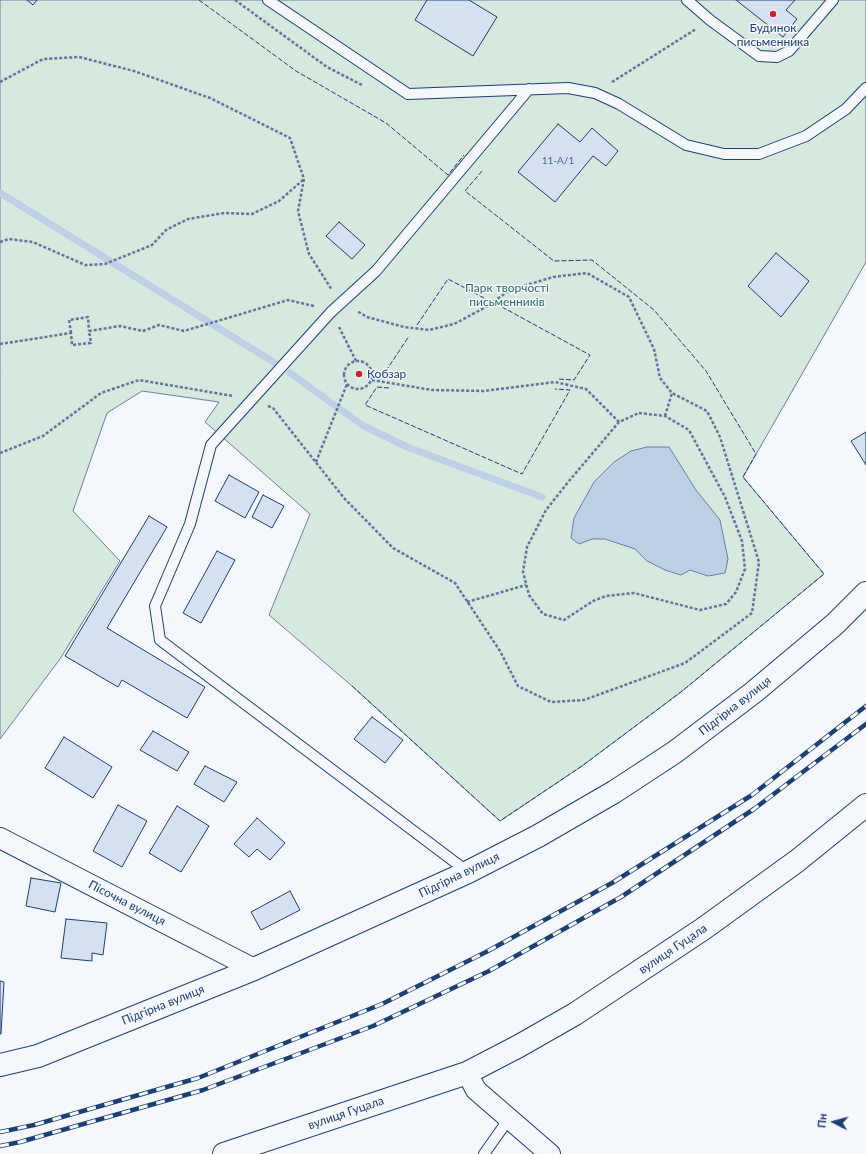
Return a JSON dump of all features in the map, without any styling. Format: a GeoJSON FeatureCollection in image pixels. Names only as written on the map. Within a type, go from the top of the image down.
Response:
{"type":"FeatureCollection","features":[{"type":"Feature","properties":{"kind":"street","name":"Підгірна вулиця"},"geometry":{"type":"LineString","coordinates":[[0,1065],[38,1056],[254,969],[468,872],[538,836],[614,792],[675,752],[754,692],[835,624],[866,593]]}},
{"type":"Feature","properties":{"kind":"street","name":"вулиця Гуцала"},"geometry":{"type":"LineString","coordinates":[[224,1154],[467,1072],[520,1046],[575,1014],[691,937],[797,861],[866,805]]}},
{"type":"Feature","properties":{"kind":"street","name":"Пісочна вулиця"},"geometry":{"type":"LineString","coordinates":[[0,838],[254,969]]}},
{"type":"Feature","properties":{"kind":"street"},"geometry":{"type":"LineString","coordinates":[[467,1072],[476,1090],[508,1120],[550,1154]]}},
{"type":"Feature","properties":{"kind":"lane"},"geometry":{"type":"LineString","coordinates":[[268,0],[408,94],[568,88],[595,93],[619,104],[686,145],[724,154],[759,154],[806,136],[846,109],[866,88]]}},
{"type":"Feature","properties":{"kind":"lane"},"geometry":{"type":"LineString","coordinates":[[686,0],[710,20],[759,56],[777,57],[789,51],[833,0]]}},
{"type":"Feature","properties":{"kind":"lane"},"geometry":{"type":"LineString","coordinates":[[468,872],[160,640],[155,606],[190,524],[211,445],[331,312],[376,271],[528,90]]}},
{"type":"Feature","properties":{"kind":"lane"},"geometry":{"type":"LineString","coordinates":[[484,1154],[508,1120]]}},
{"type":"Feature","properties":{"kind":"path"},"geometry":{"type":"LineString","coordinates":[[595,93],[710,20]]}},
{"type":"Feature","properties":{"kind":"path"},"geometry":{"type":"LineString","coordinates":[[0,82],[43,59],[79,57],[134,71],[210,98],[290,138],[304,179],[298,211],[309,254],[325,281],[341,303],[367,317],[404,327],[429,330],[454,324],[486,307],[510,290],[553,276],[587,273],[629,297],[654,349],[660,378],[672,393],[707,411],[720,437],[759,562],[752,613],[686,663],[584,700],[551,702],[518,686],[500,652],[455,583],[394,548],[344,498],[273,408],[252,399],[139,380],[101,393],[43,436],[0,453]]}},
{"type":"Feature","properties":{"kind":"path"},"geometry":{"type":"LineString","coordinates":[[0,242],[8,239],[33,242],[85,265],[105,264],[121,259],[152,245],[166,230],[188,219],[224,213],[252,214],[279,201],[304,179]]}},
{"type":"Feature","properties":{"kind":"path"},"geometry":{"type":"LineString","coordinates":[[89,330],[120,326],[143,331],[159,325],[184,331],[288,300],[331,312],[356,361]]}},
{"type":"Feature","properties":{"kind":"path"},"geometry":{"type":"LineString","coordinates":[[88,317],[91,343],[72,345],[71,333],[69,320],[88,317]]}},
{"type":"Feature","properties":{"kind":"path"},"geometry":{"type":"LineString","coordinates":[[0,344],[71,333]]}},
{"type":"Feature","properties":{"kind":"path"},"geometry":{"type":"LineString","coordinates":[[356,361],[363,362],[369,366],[373,372],[372,380],[364,389],[352,388],[344,379],[346,368],[356,361]]}},
{"type":"Feature","properties":{"kind":"path"},"geometry":{"type":"LineString","coordinates":[[372,380],[432,390],[484,391],[554,382],[586,389],[619,422]]}},
{"type":"Feature","properties":{"kind":"path"},"geometry":{"type":"LineString","coordinates":[[316,462],[347,384]]}},
{"type":"Feature","properties":{"kind":"path"},"geometry":{"type":"LineString","coordinates":[[665,416],[672,393]]}},
{"type":"Feature","properties":{"kind":"path"},"geometry":{"type":"LineString","coordinates":[[639,413],[665,416],[689,430],[725,497],[742,541],[745,569],[736,592],[726,604],[700,610],[634,593],[606,596],[593,601],[564,620],[543,614],[529,595],[523,572],[527,547],[546,510],[619,422],[639,413]]}},
{"type":"Feature","properties":{"kind":"path"},"geometry":{"type":"LineString","coordinates":[[467,602],[526,585]]}},
{"type":"Feature","properties":{"kind":"green space","name":"Парк творчості письменників"},"geometry":{"type":"Polygon","coordinates":[[[0,0],[866,0],[866,262],[743,477],[824,574],[681,692],[582,766],[500,821],[352,686],[269,615],[310,514],[205,422],[219,402],[142,391],[107,413],[73,511],[120,561],[60,659],[0,739],[0,0]]]}},
{"type":"Feature","properties":{"kind":"water"},"geometry":{"type":"Polygon","coordinates":[[[647,447],[669,447],[696,490],[720,520],[728,559],[725,573],[708,576],[690,570],[681,575],[665,570],[647,561],[635,549],[605,539],[592,539],[579,544],[571,538],[574,518],[594,482],[614,462],[631,451],[647,447]]]}},
{"type":"Feature","properties":{"kind":"building"},"geometry":{"type":"Polygon","coordinates":[[[27,0],[37,0],[33,5],[27,0]]]}},
{"type":"Feature","properties":{"kind":"building"},"geometry":{"type":"Polygon","coordinates":[[[427,0],[469,0],[497,17],[473,56],[415,20],[427,0]]]}},
{"type":"Feature","properties":{"kind":"building","name":"Будинок письменника"},"geometry":{"type":"Polygon","coordinates":[[[736,0],[795,0],[786,10],[797,19],[783,37],[736,0]]]}},
{"type":"Feature","properties":{"kind":"building"},"geometry":{"type":"Polygon","coordinates":[[[558,124],[580,142],[592,128],[618,151],[606,166],[593,156],[555,202],[518,172],[558,124]]]}},
{"type":"Feature","properties":{"kind":"building"},"geometry":{"type":"Polygon","coordinates":[[[339,222],[365,245],[352,259],[326,236],[339,222]]]}},
{"type":"Feature","properties":{"kind":"building"},"geometry":{"type":"Polygon","coordinates":[[[776,253],[809,281],[781,317],[748,286],[776,253]]]}},
{"type":"Feature","properties":{"kind":"building"},"geometry":{"type":"Polygon","coordinates":[[[866,432],[866,465],[851,441],[866,432]]]}},
{"type":"Feature","properties":{"kind":"building"},"geometry":{"type":"Polygon","coordinates":[[[229,475],[259,492],[245,518],[215,501],[229,475]]]}},
{"type":"Feature","properties":{"kind":"building"},"geometry":{"type":"Polygon","coordinates":[[[263,495],[284,506],[272,528],[252,517],[263,495]]]}},
{"type":"Feature","properties":{"kind":"building"},"geometry":{"type":"Polygon","coordinates":[[[149,516],[167,527],[107,628],[205,687],[187,718],[122,680],[118,687],[65,656],[149,516]]]}},
{"type":"Feature","properties":{"kind":"building"},"geometry":{"type":"Polygon","coordinates":[[[217,551],[235,560],[201,623],[183,613],[217,551]]]}},
{"type":"Feature","properties":{"kind":"building"},"geometry":{"type":"Polygon","coordinates":[[[372,717],[403,740],[385,763],[354,739],[372,717]]]}},
{"type":"Feature","properties":{"kind":"building"},"geometry":{"type":"Polygon","coordinates":[[[153,731],[189,752],[177,771],[140,750],[153,731]]]}},
{"type":"Feature","properties":{"kind":"building"},"geometry":{"type":"Polygon","coordinates":[[[64,737],[112,767],[93,798],[45,768],[64,737]]]}},
{"type":"Feature","properties":{"kind":"building"},"geometry":{"type":"Polygon","coordinates":[[[205,766],[237,782],[224,802],[194,784],[205,766]]]}},
{"type":"Feature","properties":{"kind":"building"},"geometry":{"type":"Polygon","coordinates":[[[118,805],[147,821],[122,867],[93,851],[118,805]]]}},
{"type":"Feature","properties":{"kind":"building"},"geometry":{"type":"Polygon","coordinates":[[[177,806],[209,826],[181,872],[149,853],[177,806]]]}},
{"type":"Feature","properties":{"kind":"building"},"geometry":{"type":"Polygon","coordinates":[[[257,818],[285,843],[270,860],[257,849],[249,857],[234,844],[257,818]]]}},
{"type":"Feature","properties":{"kind":"building"},"geometry":{"type":"Polygon","coordinates":[[[31,878],[61,883],[55,912],[26,906],[31,878]]]}},
{"type":"Feature","properties":{"kind":"building"},"geometry":{"type":"Polygon","coordinates":[[[290,891],[300,910],[261,930],[251,912],[290,891]]]}},
{"type":"Feature","properties":{"kind":"building"},"geometry":{"type":"Polygon","coordinates":[[[66,919],[107,923],[103,955],[92,953],[92,961],[61,958],[66,919]]]}},
{"type":"Feature","properties":{"kind":"building"},"geometry":{"type":"Polygon","coordinates":[[[0,981],[4,982],[1,1034],[0,1034],[0,981]]]}},
{"type":"Feature","properties":{"kind":"waterway"},"geometry":{"type":"LineString","coordinates":[[0,193],[275,363]]}},
{"type":"Feature","properties":{"kind":"waterway"},"geometry":{"type":"LineString","coordinates":[[290,373],[362,425],[407,447],[542,497]]}},
{"type":"Feature","properties":{"kind":"railway"},"geometry":{"type":"LineString","coordinates":[[0,1132],[34,1125],[198,1078],[382,1004],[486,952],[612,883],[752,795],[866,706]]}},
{"type":"Feature","properties":{"kind":"railway"},"geometry":{"type":"LineString","coordinates":[[0,1146],[20,1142],[203,1090],[373,1026],[489,971],[621,897],[754,809],[866,724]]}},
{"type":"Feature","properties":{"kind":"fence"},"geometry":{"type":"LineString","coordinates":[[199,0],[296,71],[386,123],[448,175],[464,155]]}},
{"type":"Feature","properties":{"kind":"fence"},"geometry":{"type":"LineString","coordinates":[[352,686],[500,821],[582,766],[681,692],[824,574],[743,477],[756,454],[706,371],[654,310],[592,260],[554,261],[465,191],[482,171]]}},
{"type":"Feature","properties":{"kind":"fence"},"geometry":{"type":"LineString","coordinates":[[417,325],[448,279],[486,299]]}},
{"type":"Feature","properties":{"kind":"fence"},"geometry":{"type":"LineString","coordinates":[[502,307],[590,355],[574,380],[558,379]]}},
{"type":"Feature","properties":{"kind":"fence"},"geometry":{"type":"LineString","coordinates":[[389,378],[382,377],[409,336]]}},
{"type":"Feature","properties":{"kind":"fence"},"geometry":{"type":"LineString","coordinates":[[389,388],[377,387],[365,405],[522,474],[570,390],[555,389]]}},
{"type":"Feature","properties":{"kind":"place","name":"Будинок письменника"},"geometry":{"type":"Point","coordinates":[773,14]}},
{"type":"Feature","properties":{"kind":"place","name":"Кобзар"},"geometry":{"type":"Point","coordinates":[359,374]}}]}
